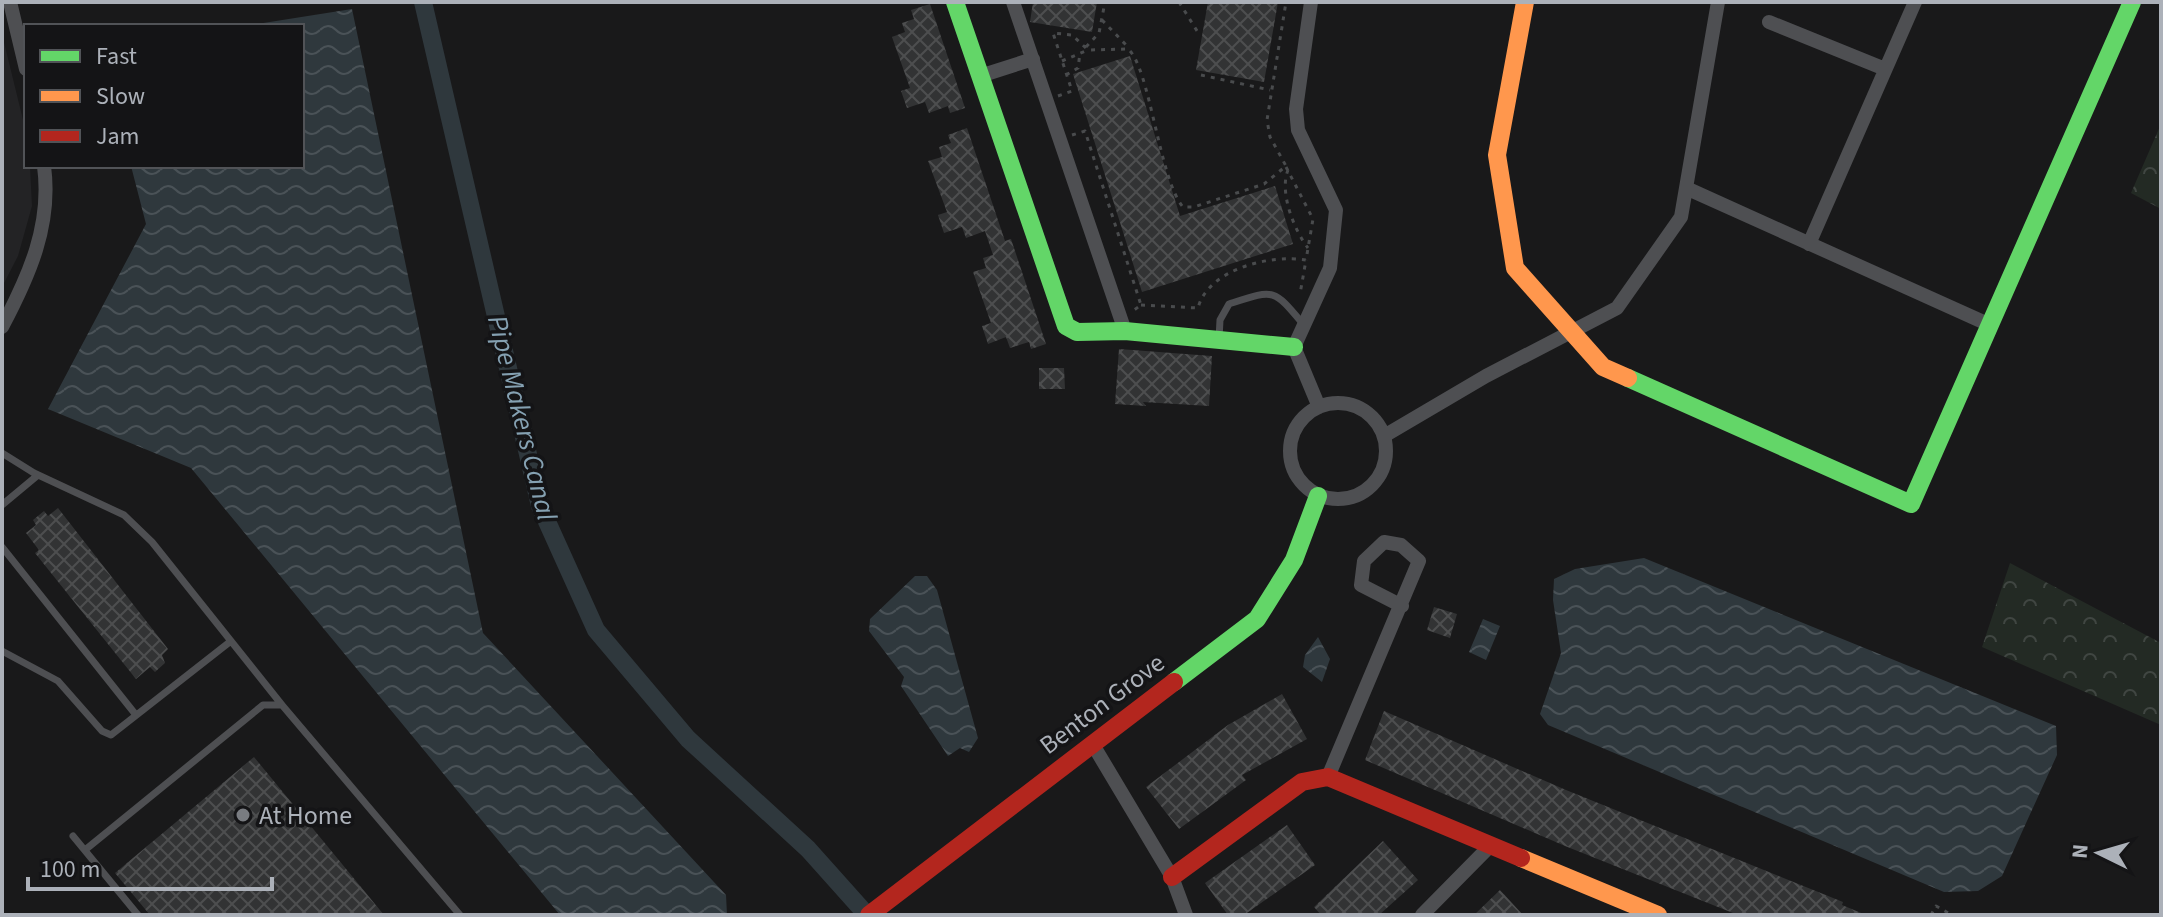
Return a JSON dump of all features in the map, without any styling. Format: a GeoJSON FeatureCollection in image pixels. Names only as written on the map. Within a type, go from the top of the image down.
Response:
{"type":"FeatureCollection","features":[{"type":"Feature","properties":{"kind":"street"},"geometry":{"type":"LineString","coordinates":[[10,2],[24,61]]}},
{"type":"Feature","properties":{"kind":"street"},"geometry":{"type":"LineString","coordinates":[[955,2],[1066,326],[1077,332],[1124,326],[1294,347]]}},
{"type":"Feature","properties":{"kind":"street"},"geometry":{"type":"LineString","coordinates":[[1013,2],[1124,326]]}},
{"type":"Feature","properties":{"kind":"street"},"geometry":{"type":"LineString","coordinates":[[1311,2],[1296,109],[1298,130],[1336,210],[1330,268],[1294,347],[1319,407]]}},
{"type":"Feature","properties":{"kind":"street"},"geometry":{"type":"LineString","coordinates":[[1525,2],[1497,155],[1515,268],[1603,367],[1911,504],[2132,2]]}},
{"type":"Feature","properties":{"kind":"street"},"geometry":{"type":"LineString","coordinates":[[1384,436],[1617,308],[1681,217],[1718,2]]}},
{"type":"Feature","properties":{"kind":"street"},"geometry":{"type":"LineString","coordinates":[[1809,244],[1915,2]]}},
{"type":"Feature","properties":{"kind":"street"},"geometry":{"type":"LineString","coordinates":[[1769,22],[1885,69]]}},
{"type":"Feature","properties":{"kind":"street"},"geometry":{"type":"LineString","coordinates":[[980,76],[1033,59]]}},
{"type":"Feature","properties":{"kind":"street"},"geometry":{"type":"LineString","coordinates":[[2,327],[41,241],[44,168]]}},
{"type":"Feature","properties":{"kind":"street"},"geometry":{"type":"LineString","coordinates":[[1686,188],[1990,325]]}},
{"type":"Feature","properties":{"kind":"street"},"geometry":{"type":"LineString","coordinates":[[1334,403],[1357,408],[1376,422],[1384,436],[1386,452],[1376,482],[1349,499],[1333,500],[1318,496],[1295,474],[1290,459],[1295,428],[1319,407],[1334,403]]}},
{"type":"Feature","properties":{"kind":"street","name":"Benton Grove"},"geometry":{"type":"LineString","coordinates":[[869,915],[1257,619],[1294,560],[1318,496]]}},
{"type":"Feature","properties":{"kind":"street"},"geometry":{"type":"LineString","coordinates":[[1328,777],[1402,606],[1419,561],[1401,545],[1384,542],[1364,561],[1361,585],[1402,606]]}},
{"type":"Feature","properties":{"kind":"street"},"geometry":{"type":"LineString","coordinates":[[1092,743],[1172,877],[1186,915]]}},
{"type":"Feature","properties":{"kind":"street"},"geometry":{"type":"LineString","coordinates":[[1172,877],[1302,782],[1328,777],[1658,915]]}},
{"type":"Feature","properties":{"kind":"street"},"geometry":{"type":"LineString","coordinates":[[1422,915],[1491,845]]}},
{"type":"Feature","properties":{"kind":"lane"},"geometry":{"type":"LineString","coordinates":[[1219,340],[1220,320],[1229,304],[1268,291],[1281,296],[1304,325]]}},
{"type":"Feature","properties":{"kind":"lane"},"geometry":{"type":"LineString","coordinates":[[2,453],[38,475],[124,515],[152,542],[282,705],[460,915]]}},
{"type":"Feature","properties":{"kind":"lane"},"geometry":{"type":"LineString","coordinates":[[2,505],[38,475]]}},
{"type":"Feature","properties":{"kind":"lane"},"geometry":{"type":"LineString","coordinates":[[2,547],[136,715]]}},
{"type":"Feature","properties":{"kind":"lane"},"geometry":{"type":"LineString","coordinates":[[2,651],[58,681],[102,731],[111,735],[231,641]]}},
{"type":"Feature","properties":{"kind":"lane"},"geometry":{"type":"LineString","coordinates":[[85,850],[263,705],[282,705]]}},
{"type":"Feature","properties":{"kind":"lane"},"geometry":{"type":"LineString","coordinates":[[73,836],[138,915]]}},
{"type":"Feature","properties":{"kind":"path"},"geometry":{"type":"LineString","coordinates":[[1179,2],[1199,34]]}},
{"type":"Feature","properties":{"kind":"path"},"geometry":{"type":"LineString","coordinates":[[1286,2],[1270,90],[1268,130],[1312,214],[1300,298],[1292,310]]}},
{"type":"Feature","properties":{"kind":"path"},"geometry":{"type":"LineString","coordinates":[[1062,62],[1094,41],[1106,3]]}},
{"type":"Feature","properties":{"kind":"path"},"geometry":{"type":"LineString","coordinates":[[1102,20],[1130,52],[1183,207],[1194,207],[1264,184],[1287,168]]}},
{"type":"Feature","properties":{"kind":"path"},"geometry":{"type":"LineString","coordinates":[[1047,99],[1072,91],[1053,33],[1072,35],[1087,48],[1120,48],[1130,52]]}},
{"type":"Feature","properties":{"kind":"path"},"geometry":{"type":"LineString","coordinates":[[1066,75],[1078,68],[1080,53]]}},
{"type":"Feature","properties":{"kind":"path"},"geometry":{"type":"LineString","coordinates":[[1201,75],[1270,90]]}},
{"type":"Feature","properties":{"kind":"path"},"geometry":{"type":"LineString","coordinates":[[1060,137],[1085,131],[1141,305]]}},
{"type":"Feature","properties":{"kind":"path"},"geometry":{"type":"LineString","coordinates":[[1287,168],[1286,194],[1308,248]]}},
{"type":"Feature","properties":{"kind":"path"},"geometry":{"type":"LineString","coordinates":[[1141,305],[1198,308],[1207,289],[1219,278],[1285,256],[1306,260]]}},
{"type":"Feature","properties":{"kind":"path"},"geometry":{"type":"LineString","coordinates":[[1124,326],[1141,305]]}},
{"type":"Feature","properties":{"kind":"path"},"geometry":{"type":"LineString","coordinates":[[1931,915],[1936,906],[1952,915]]}},
{"type":"Feature","properties":{"kind":"shaded area"},"geometry":{"type":"Polygon","coordinates":[[[2,34],[24,124],[24,168],[30,168],[32,206],[18,256],[2,287],[2,34]]]}},
{"type":"Feature","properties":{"kind":"green space"},"geometry":{"type":"Polygon","coordinates":[[[2161,124],[2161,209],[2131,193],[2161,124]]]}},
{"type":"Feature","properties":{"kind":"green space"},"geometry":{"type":"Polygon","coordinates":[[[2010,563],[2161,643],[2161,725],[1982,647],[2010,563]]]}},
{"type":"Feature","properties":{"kind":"water"},"geometry":{"type":"Polygon","coordinates":[[[352,9],[483,633],[726,895],[727,915],[560,915],[191,468],[48,409],[146,224],[132,168],[304,168],[304,24],[258,24],[352,9]]]}},
{"type":"Feature","properties":{"kind":"water"},"geometry":{"type":"Polygon","coordinates":[[[1644,558],[2056,726],[2057,755],[2002,876],[1978,891],[1944,892],[1548,725],[1540,714],[1561,653],[1553,600],[1554,579],[1575,569],[1644,558]]]}},
{"type":"Feature","properties":{"kind":"water"},"geometry":{"type":"Polygon","coordinates":[[[915,576],[927,576],[937,590],[978,738],[969,752],[960,748],[948,756],[901,686],[904,677],[869,631],[870,619],[915,576]]]}},
{"type":"Feature","properties":{"kind":"water"},"geometry":{"type":"Polygon","coordinates":[[[1483,619],[1500,626],[1486,660],[1469,652],[1483,619]]]}},
{"type":"Feature","properties":{"kind":"water"},"geometry":{"type":"Polygon","coordinates":[[[1318,637],[1330,659],[1322,682],[1303,667],[1305,655],[1318,637]]]}},
{"type":"Feature","properties":{"kind":"building"},"geometry":{"type":"Polygon","coordinates":[[[1033,2],[1097,2],[1092,32],[1030,22],[1033,2]]]}},
{"type":"Feature","properties":{"kind":"building"},"geometry":{"type":"Polygon","coordinates":[[[1208,2],[1278,2],[1264,82],[1196,70],[1208,2]]]}},
{"type":"Feature","properties":{"kind":"building"},"geometry":{"type":"Polygon","coordinates":[[[930,4],[965,108],[950,113],[948,106],[929,113],[925,102],[907,108],[901,91],[910,88],[892,37],[905,32],[902,23],[914,19],[911,10],[930,4]]]}},
{"type":"Feature","properties":{"kind":"building"},"geometry":{"type":"Polygon","coordinates":[[[1130,56],[1180,216],[1275,186],[1293,244],[1142,292],[1073,74],[1130,56]]]}},
{"type":"Feature","properties":{"kind":"building"},"geometry":{"type":"Polygon","coordinates":[[[967,128],[1005,241],[1011,239],[1046,344],[1031,349],[1029,342],[1010,348],[1006,337],[988,344],[982,326],[991,323],[973,272],[986,268],[983,258],[993,255],[985,231],[966,238],[962,227],[944,233],[938,215],[947,212],[928,161],[942,157],[939,147],[951,143],[948,135],[967,128]]]}},
{"type":"Feature","properties":{"kind":"building"},"geometry":{"type":"Polygon","coordinates":[[[1119,349],[1212,356],[1209,406],[1143,402],[1146,406],[1115,404],[1119,349]]]}},
{"type":"Feature","properties":{"kind":"building"},"geometry":{"type":"Polygon","coordinates":[[[1039,368],[1064,368],[1065,389],[1039,389],[1039,368]]]}},
{"type":"Feature","properties":{"kind":"building"},"geometry":{"type":"Polygon","coordinates":[[[58,508],[168,649],[162,655],[165,663],[155,672],[150,667],[136,679],[35,553],[39,550],[26,533],[36,525],[33,520],[44,511],[48,516],[58,508]]]}},
{"type":"Feature","properties":{"kind":"building"},"geometry":{"type":"Polygon","coordinates":[[[1434,607],[1457,614],[1450,638],[1427,630],[1434,607]]]}},
{"type":"Feature","properties":{"kind":"building"},"geometry":{"type":"Polygon","coordinates":[[[1282,694],[1307,739],[1242,775],[1246,780],[1179,829],[1146,787],[1228,725],[1282,694]]]}},
{"type":"Feature","properties":{"kind":"building"},"geometry":{"type":"Polygon","coordinates":[[[1384,711],[1566,790],[1843,902],[1842,905],[1866,915],[1738,915],[1565,846],[1365,760],[1384,711]]]}},
{"type":"Feature","properties":{"kind":"building","name":"At Home"},"geometry":{"type":"Polygon","coordinates":[[[254,757],[384,915],[150,915],[115,873],[254,757]]]}},
{"type":"Feature","properties":{"kind":"building"},"geometry":{"type":"Polygon","coordinates":[[[1287,825],[1315,865],[1244,915],[1228,915],[1205,883],[1287,825]]]}},
{"type":"Feature","properties":{"kind":"building"},"geometry":{"type":"Polygon","coordinates":[[[1383,841],[1418,880],[1379,915],[1321,915],[1314,907],[1383,841]]]}},
{"type":"Feature","properties":{"kind":"building"},"geometry":{"type":"Polygon","coordinates":[[[1500,890],[1523,915],[1474,915],[1500,890]]]}},
{"type":"Feature","properties":{"kind":"waterway","name":"Pipe Makers Canal"},"geometry":{"type":"LineString","coordinates":[[423,2],[540,506],[596,630],[688,739],[808,849],[867,915]]}},
{"type":"Feature","properties":{"kind":"traffic: fast"},"geometry":{"type":"LineString","coordinates":[[955,2],[1066,326],[1077,332],[1125,331],[1294,347]]}},
{"type":"Feature","properties":{"kind":"traffic: fast"},"geometry":{"type":"LineString","coordinates":[[1628,378],[1911,504],[2132,2]]}},
{"type":"Feature","properties":{"kind":"traffic: fast"},"geometry":{"type":"LineString","coordinates":[[1174,682],[1257,619],[1294,560],[1318,496]]}},
{"type":"Feature","properties":{"kind":"traffic: slow"},"geometry":{"type":"LineString","coordinates":[[1525,2],[1497,155],[1515,268],[1603,367],[1628,378]]}},
{"type":"Feature","properties":{"kind":"traffic: slow"},"geometry":{"type":"LineString","coordinates":[[1521,858],[1658,915]]}},
{"type":"Feature","properties":{"kind":"traffic: jam"},"geometry":{"type":"LineString","coordinates":[[869,915],[1174,682]]}},
{"type":"Feature","properties":{"kind":"traffic: jam"},"geometry":{"type":"LineString","coordinates":[[1172,877],[1302,782],[1328,777],[1521,858]]}},
{"type":"Feature","properties":{"kind":"place","name":"At Home"},"geometry":{"type":"Point","coordinates":[243,815]}}]}
